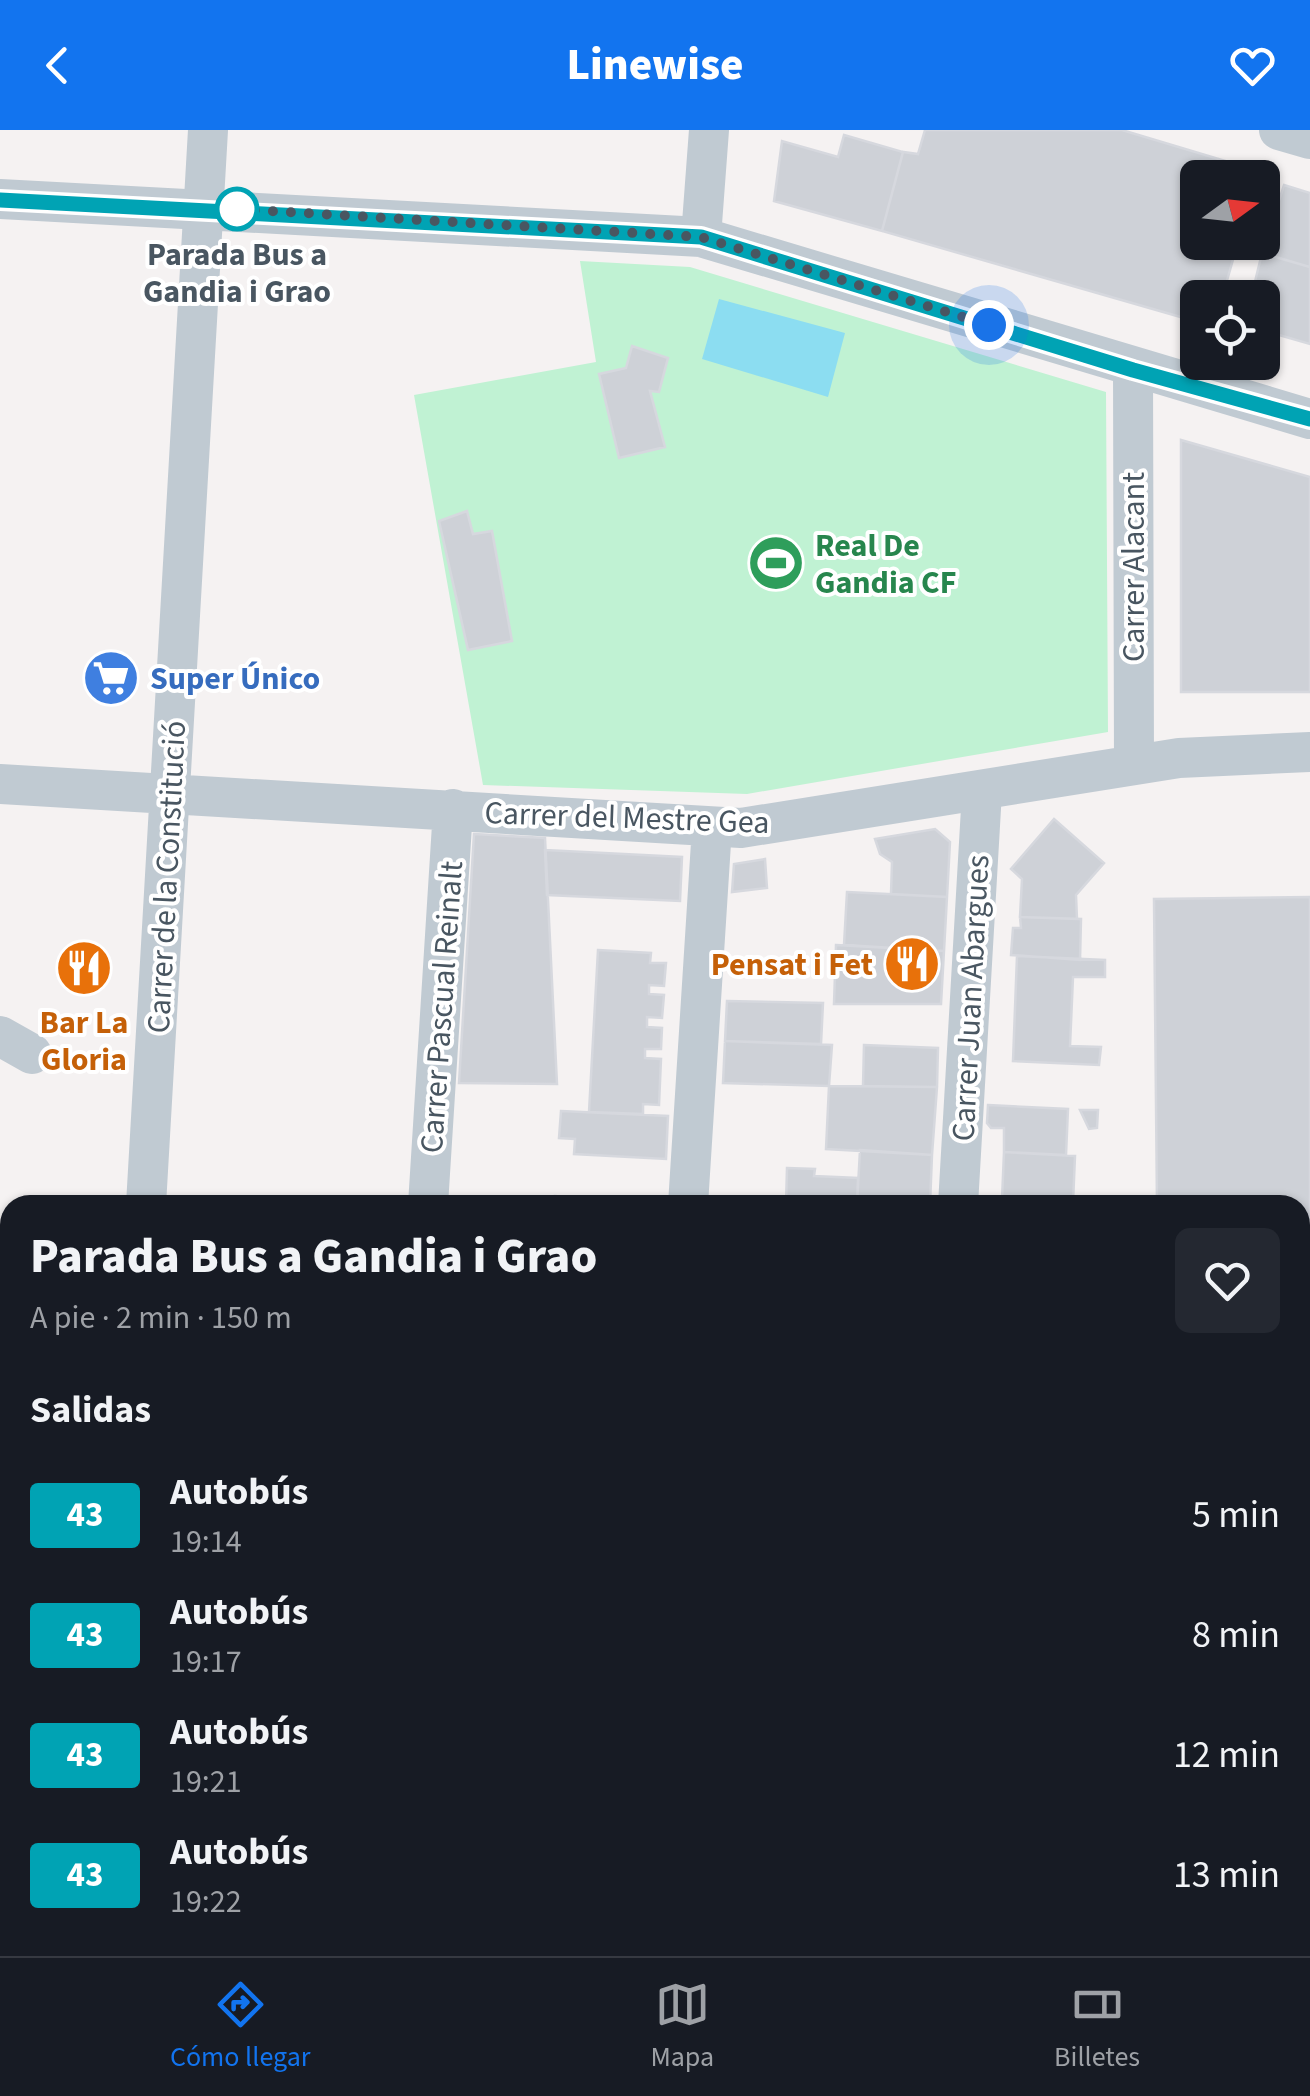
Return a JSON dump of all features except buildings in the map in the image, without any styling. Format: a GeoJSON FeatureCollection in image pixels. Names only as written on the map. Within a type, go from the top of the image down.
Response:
{"type":"FeatureCollection","features":[{"type":"Feature","properties":{"kind":"street","name":"Carrer de la Constitució"},"geometry":{"type":"LineString","coordinates":[[147,1195],[208,130]]}},
{"type":"Feature","properties":{"kind":"street"},"geometry":{"type":"LineString","coordinates":[[701,237],[709,130]]}},
{"type":"Feature","properties":{"kind":"street"},"geometry":{"type":"LineString","coordinates":[[1279,130],[1310,139]]}},
{"type":"Feature","properties":{"kind":"street"},"geometry":{"type":"LineString","coordinates":[[0,200],[204,207],[701,237],[1133,370],[1310,419]]}},
{"type":"Feature","properties":{"kind":"street","name":"Carrer Alacant"},"geometry":{"type":"LineString","coordinates":[[1133,370],[1134,765]]}},
{"type":"Feature","properties":{"kind":"street","name":"Carrer del Mestre Gea"},"geometry":{"type":"LineString","coordinates":[[0,784],[765,827],[1134,765],[1215,754],[1310,752]]}},
{"type":"Feature","properties":{"kind":"street","name":"Carrer Juan Abargues"},"geometry":{"type":"LineString","coordinates":[[959,1195],[982,790]]}},
{"type":"Feature","properties":{"kind":"street","name":"Carrer Pascual Reinalt"},"geometry":{"type":"LineString","coordinates":[[429,1195],[453,809]]}},
{"type":"Feature","properties":{"kind":"street"},"geometry":{"type":"LineString","coordinates":[[689,1195],[712,827]]}},
{"type":"Feature","properties":{"kind":"green space","name":"Real De Gandia CF"},"geometry":{"type":"Polygon","coordinates":[[[580,261],[690,267],[1106,392],[1108,732],[747,794],[483,785],[414,395],[596,362],[580,261]]]}},
{"type":"Feature","properties":{"kind":"water"},"geometry":{"type":"Polygon","coordinates":[[[719,299],[845,333],[828,397],[702,359],[719,299]]]}},
{"type":"Feature","properties":{"kind":"bus line","name":"43"},"geometry":{"type":"LineString","coordinates":[[0,200],[204,207],[701,237],[1133,370],[1310,419]]}},
{"type":"Feature","properties":{"kind":"place","name":"Parada Bus a Gandia i Grao"},"geometry":{"type":"Point","coordinates":[237,209]}},
{"type":"Feature","properties":{"kind":"place","name":"Real De Gandia CF"},"geometry":{"type":"Point","coordinates":[776,563]}},
{"type":"Feature","properties":{"kind":"place","name":"Super Único"},"geometry":{"type":"Point","coordinates":[111,678]}},
{"type":"Feature","properties":{"kind":"place","name":"Pensat i Fet"},"geometry":{"type":"Point","coordinates":[912,964]}},
{"type":"Feature","properties":{"kind":"place","name":"Bar La Gloria"},"geometry":{"type":"Point","coordinates":[84,968]}},
{"type":"Feature","properties":{"kind":"route"},"geometry":{"type":"LineString","coordinates":[[237,209],[701,237],[989,325]]}}]}
